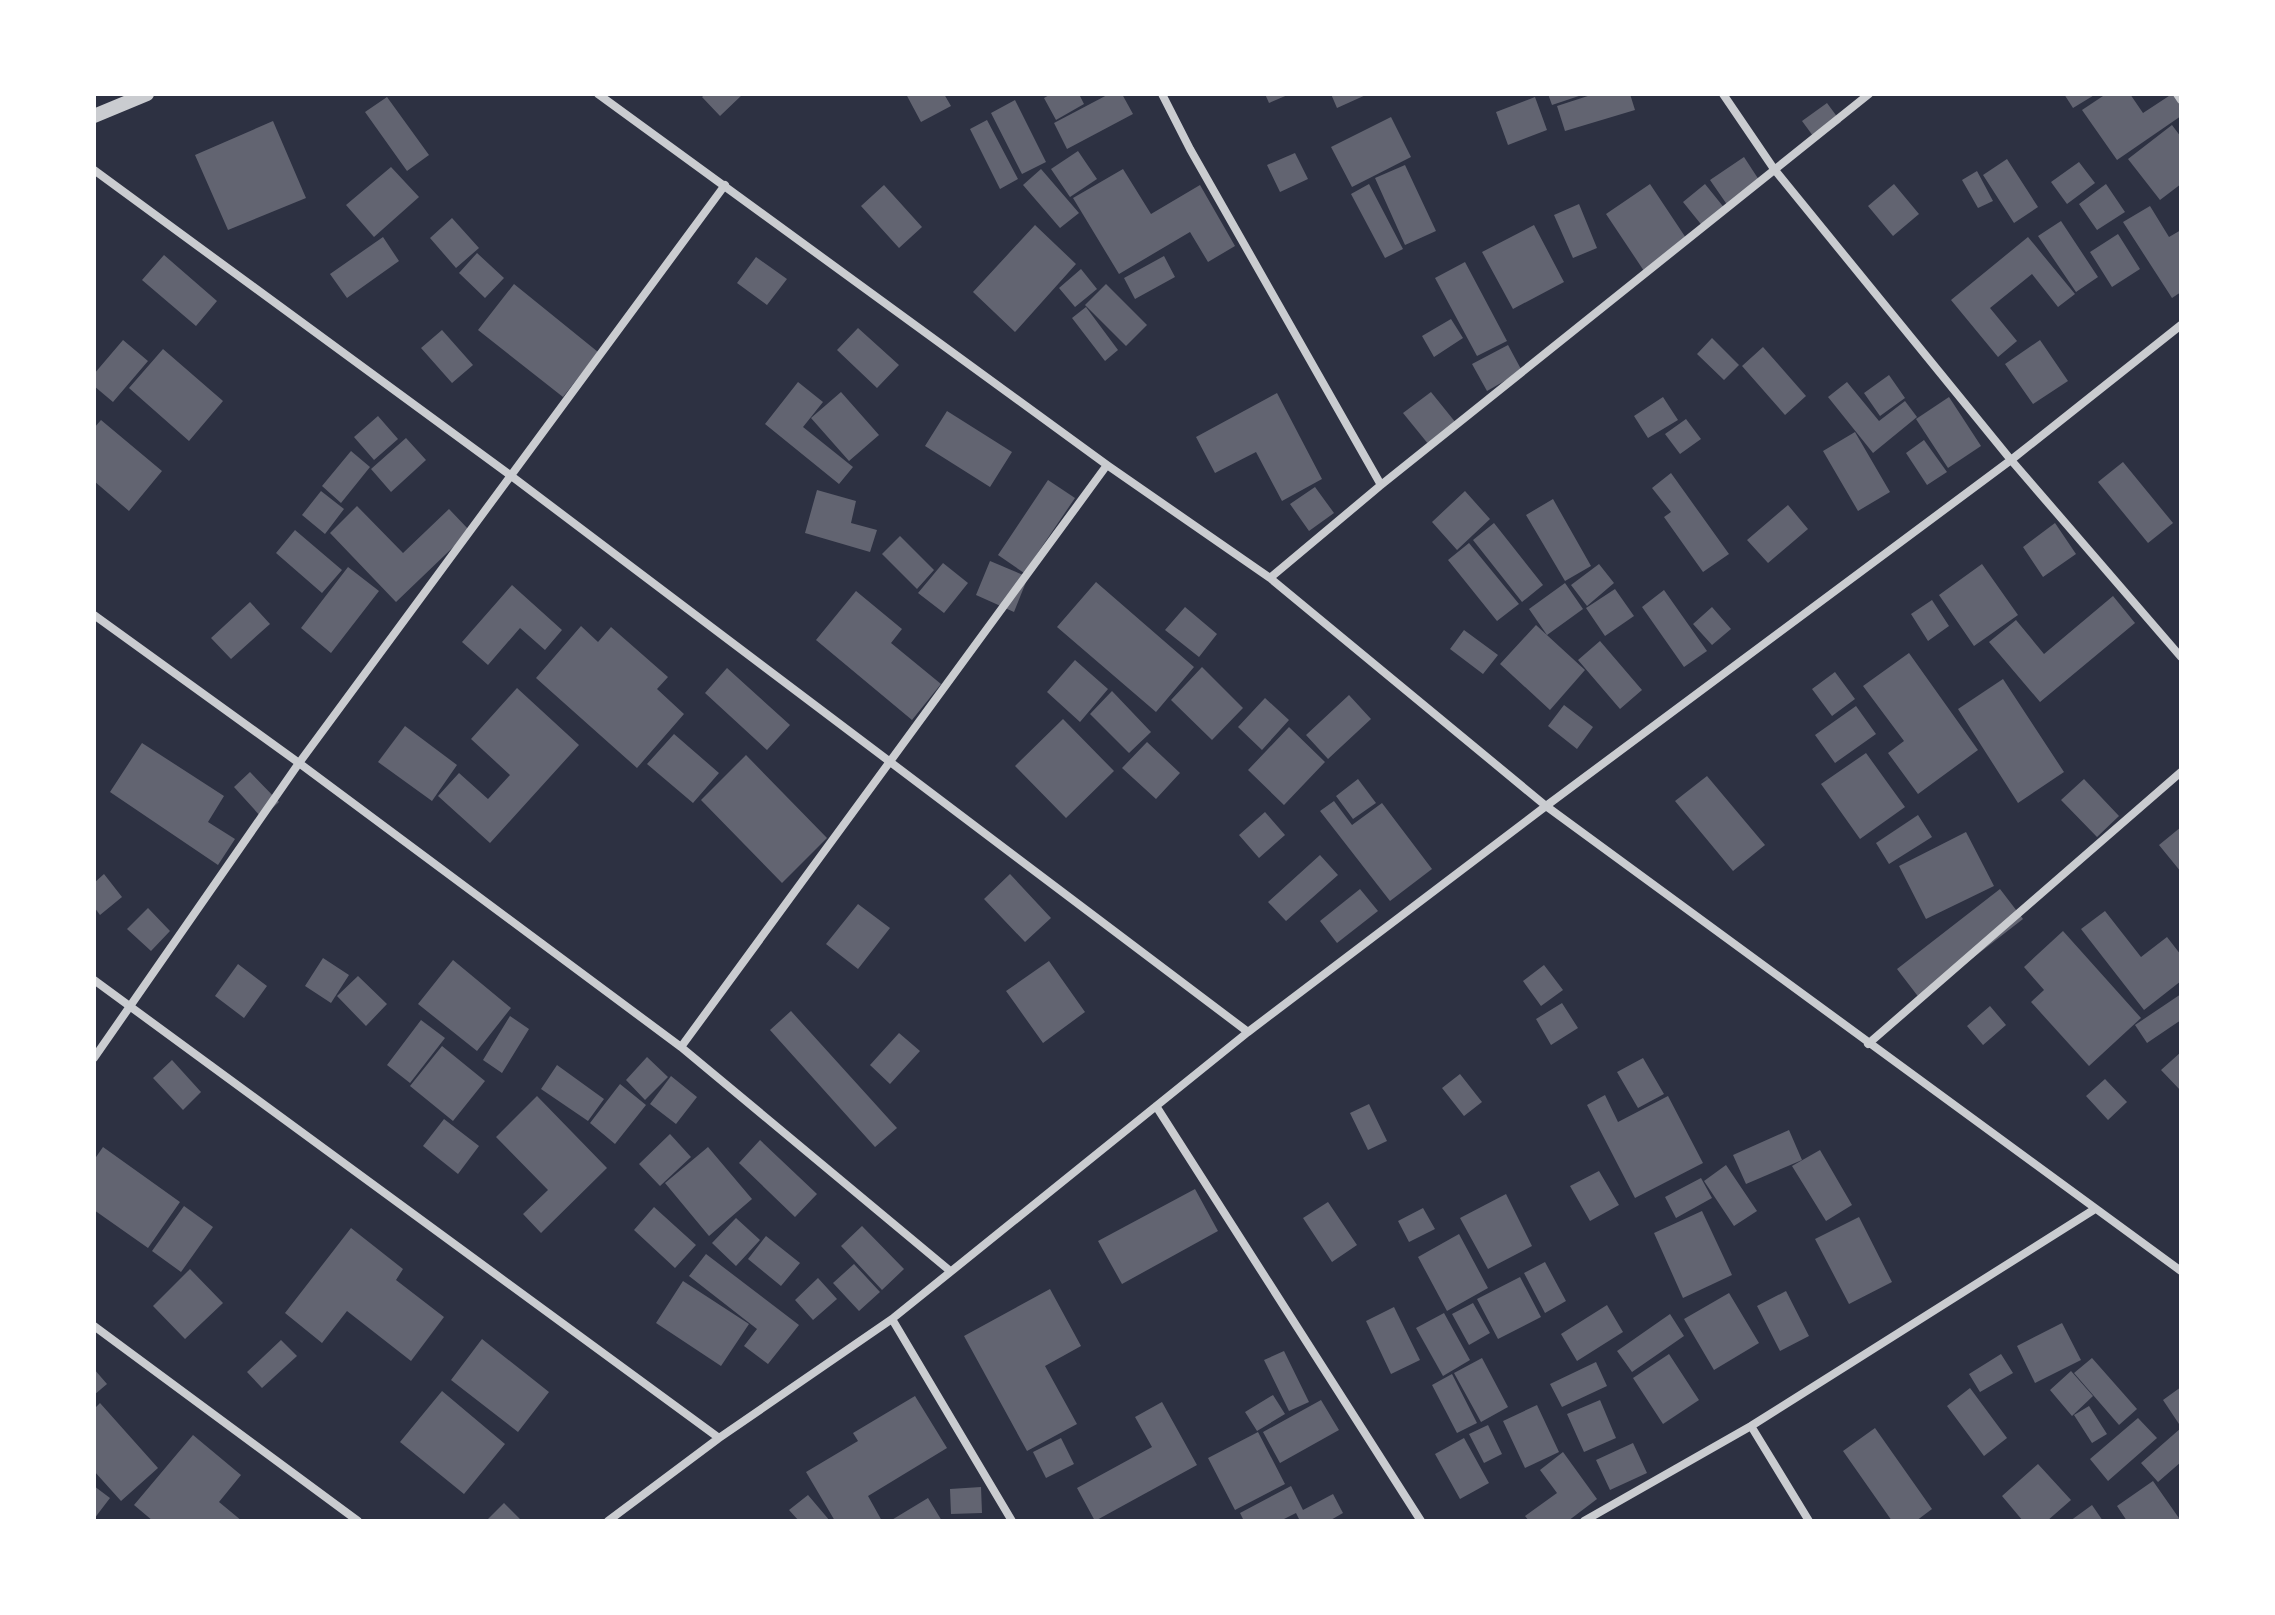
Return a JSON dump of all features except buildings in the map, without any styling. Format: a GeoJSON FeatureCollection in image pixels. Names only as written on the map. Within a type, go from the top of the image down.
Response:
{"type":"FeatureCollection","features":[{"type":"Feature","properties":{"kind":"street"},"geometry":{"type":"LineString","coordinates":[[94,116],[147,94]]}},
{"type":"Feature","properties":{"kind":"street"},"geometry":{"type":"LineString","coordinates":[[598,94],[1107,465],[1270,578],[1546,806],[2181,1271]]}},
{"type":"Feature","properties":{"kind":"street"},"geometry":{"type":"LineString","coordinates":[[1162,94],[1190,149],[1381,485]]}},
{"type":"Feature","properties":{"kind":"street"},"geometry":{"type":"LineString","coordinates":[[1723,94],[1774,169],[2011,460],[2181,657]]}},
{"type":"Feature","properties":{"kind":"street"},"geometry":{"type":"LineString","coordinates":[[1270,578],[1381,485],[1869,94]]}},
{"type":"Feature","properties":{"kind":"street"},"geometry":{"type":"LineString","coordinates":[[2177,94],[2181,100]]}},
{"type":"Feature","properties":{"kind":"street"},"geometry":{"type":"LineString","coordinates":[[94,170],[510,475],[1248,1032]]}},
{"type":"Feature","properties":{"kind":"street"},"geometry":{"type":"LineString","coordinates":[[94,1058],[299,763],[725,185]]}},
{"type":"Feature","properties":{"kind":"street"},"geometry":{"type":"LineString","coordinates":[[608,1521],[719,1438],[892,1319],[1248,1032],[2011,460],[2181,325]]}},
{"type":"Feature","properties":{"kind":"street"},"geometry":{"type":"LineString","coordinates":[[681,1047],[1107,465]]}},
{"type":"Feature","properties":{"kind":"street"},"geometry":{"type":"LineString","coordinates":[[94,615],[681,1047],[949,1270]]}},
{"type":"Feature","properties":{"kind":"street"},"geometry":{"type":"LineString","coordinates":[[1868,1044],[2181,772]]}},
{"type":"Feature","properties":{"kind":"street"},"geometry":{"type":"LineString","coordinates":[[94,980],[719,1438]]}},
{"type":"Feature","properties":{"kind":"street"},"geometry":{"type":"LineString","coordinates":[[1156,1106],[1421,1521]]}},
{"type":"Feature","properties":{"kind":"street"},"geometry":{"type":"LineString","coordinates":[[1584,1521],[1751,1426],[2095,1209]]}},
{"type":"Feature","properties":{"kind":"street"},"geometry":{"type":"LineString","coordinates":[[892,1319],[1012,1521]]}},
{"type":"Feature","properties":{"kind":"street"},"geometry":{"type":"LineString","coordinates":[[94,1326],[358,1521]]}},
{"type":"Feature","properties":{"kind":"street"},"geometry":{"type":"LineString","coordinates":[[1751,1426],[1809,1521]]}}]}
